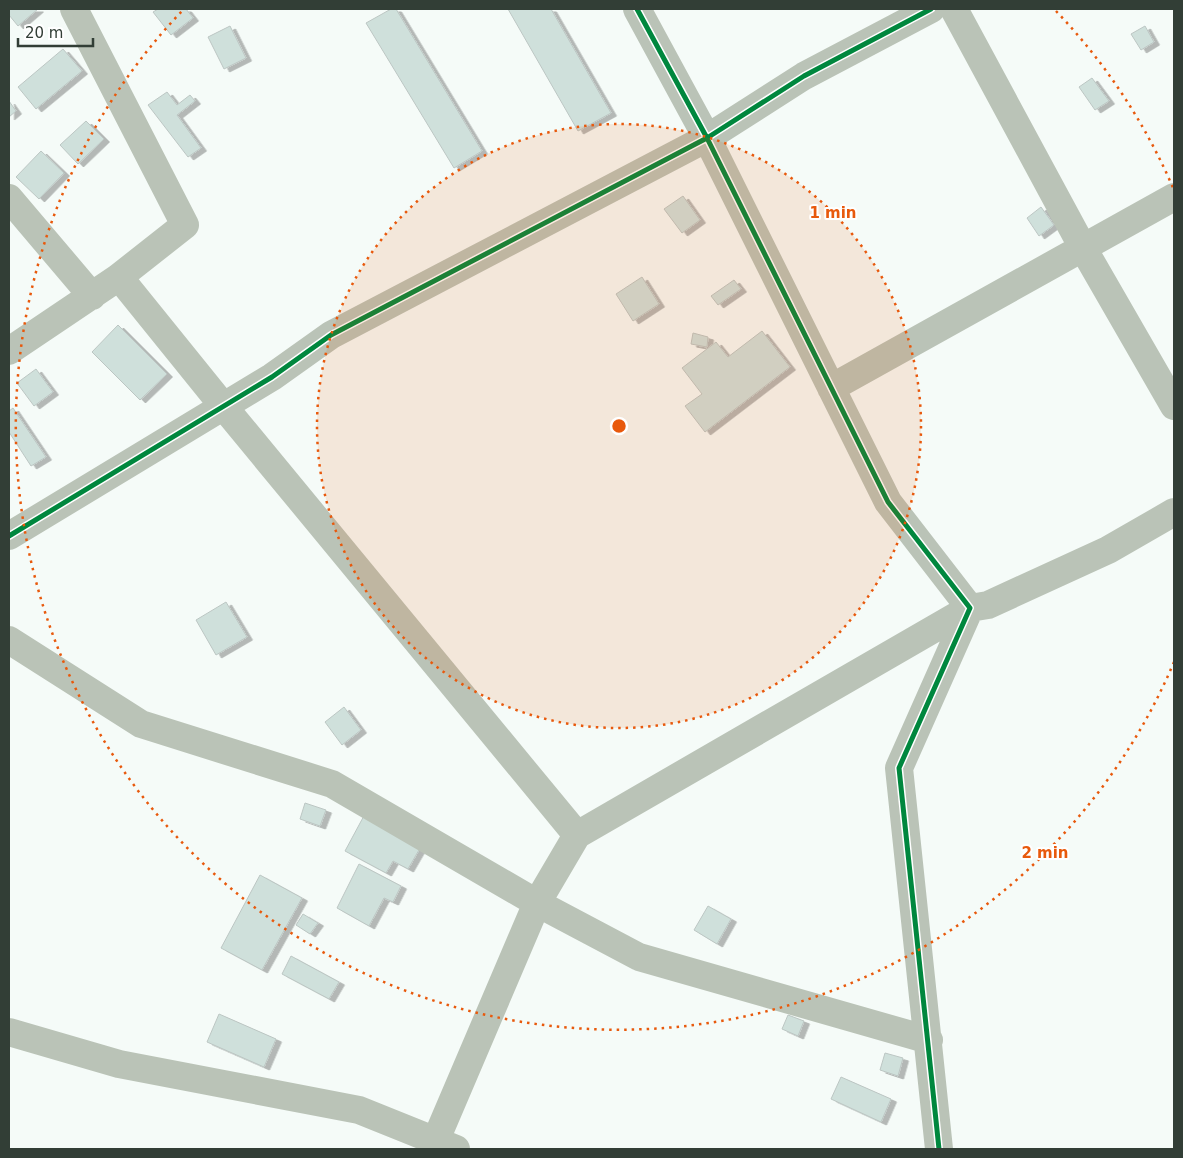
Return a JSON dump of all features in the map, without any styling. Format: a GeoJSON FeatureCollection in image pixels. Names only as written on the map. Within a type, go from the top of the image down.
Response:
{"type":"FeatureCollection","features":[{"type":"Feature","properties":{"kind":"street"},"geometry":{"type":"LineString","coordinates":[[9,351],[119,277],[185,225],[74,9]]}},
{"type":"Feature","properties":{"kind":"street"},"geometry":{"type":"LineString","coordinates":[[638,9],[707,138],[888,502],[970,608]]}},
{"type":"Feature","properties":{"kind":"street"},"geometry":{"type":"LineString","coordinates":[[9,536],[224,407],[272,377],[331,335],[707,138],[804,76],[931,9]]}},
{"type":"Feature","properties":{"kind":"street"},"geometry":{"type":"LineString","coordinates":[[954,9],[1083,248],[1174,406]]}},
{"type":"Feature","properties":{"kind":"street"},"geometry":{"type":"LineString","coordinates":[[831,388],[1174,196]]}},
{"type":"Feature","properties":{"kind":"street"},"geometry":{"type":"LineString","coordinates":[[12,209],[92,296]]}},
{"type":"Feature","properties":{"kind":"street"},"geometry":{"type":"LineString","coordinates":[[119,277],[577,835]]}},
{"type":"Feature","properties":{"kind":"street"},"geometry":{"type":"LineString","coordinates":[[9,1032],[119,1064],[359,1110],[441,1146],[537,903],[577,835],[970,608],[988,605],[1108,550],[1174,512]]}},
{"type":"Feature","properties":{"kind":"street"},"geometry":{"type":"LineString","coordinates":[[939,1149],[899,768],[970,608]]}},
{"type":"Feature","properties":{"kind":"street"},"geometry":{"type":"LineString","coordinates":[[9,640],[141,724],[332,784],[537,903],[639,957],[929,1040]]}},
{"type":"Feature","properties":{"kind":"building"},"geometry":{"type":"Polygon","coordinates":[[[9,9],[38,9],[18,26],[9,15],[9,9]]]}},
{"type":"Feature","properties":{"kind":"building"},"geometry":{"type":"Polygon","coordinates":[[[158,9],[186,9],[193,18],[171,35],[153,12],[158,9]]]}},
{"type":"Feature","properties":{"kind":"building"},"geometry":{"type":"Polygon","coordinates":[[[391,9],[396,9],[482,151],[454,168],[366,23],[391,9]]]}},
{"type":"Feature","properties":{"kind":"building"},"geometry":{"type":"Polygon","coordinates":[[[508,9],[551,9],[611,113],[578,131],[508,9]]]}},
{"type":"Feature","properties":{"kind":"building"},"geometry":{"type":"Polygon","coordinates":[[[230,26],[246,58],[224,69],[208,37],[230,26]]]}},
{"type":"Feature","properties":{"kind":"building"},"geometry":{"type":"Polygon","coordinates":[[[1145,26],[1154,42],[1141,50],[1131,34],[1145,26]]]}},
{"type":"Feature","properties":{"kind":"building"},"geometry":{"type":"Polygon","coordinates":[[[63,49],[82,71],[36,109],[18,87],[63,49]]]}},
{"type":"Feature","properties":{"kind":"building"},"geometry":{"type":"Polygon","coordinates":[[[1092,78],[1109,101],[1095,110],[1079,87],[1092,78]]]}},
{"type":"Feature","properties":{"kind":"building"},"geometry":{"type":"Polygon","coordinates":[[[167,92],[177,105],[190,95],[195,101],[177,115],[201,148],[188,157],[148,105],[167,92]]]}},
{"type":"Feature","properties":{"kind":"building"},"geometry":{"type":"Polygon","coordinates":[[[9,101],[16,111],[9,117],[9,101]]]}},
{"type":"Feature","properties":{"kind":"building"},"geometry":{"type":"Polygon","coordinates":[[[86,121],[104,139],[78,164],[60,145],[86,121]]]}},
{"type":"Feature","properties":{"kind":"building"},"geometry":{"type":"Polygon","coordinates":[[[41,151],[64,173],[39,199],[16,177],[41,151]]]}},
{"type":"Feature","properties":{"kind":"building"},"geometry":{"type":"Polygon","coordinates":[[[683,196],[700,220],[682,233],[664,209],[683,196]]]}},
{"type":"Feature","properties":{"kind":"building"},"geometry":{"type":"Polygon","coordinates":[[[1041,207],[1054,225],[1039,236],[1027,218],[1041,207]]]}},
{"type":"Feature","properties":{"kind":"building"},"geometry":{"type":"Polygon","coordinates":[[[642,277],[659,304],[633,321],[616,294],[642,277]]]}},
{"type":"Feature","properties":{"kind":"building"},"geometry":{"type":"Polygon","coordinates":[[[734,280],[741,289],[718,305],[711,296],[734,280]]]}},
{"type":"Feature","properties":{"kind":"building"},"geometry":{"type":"Polygon","coordinates":[[[118,325],[167,374],[140,400],[92,352],[118,325]]]}},
{"type":"Feature","properties":{"kind":"building"},"geometry":{"type":"Polygon","coordinates":[[[762,331],[790,367],[705,432],[685,406],[702,394],[682,368],[716,342],[728,357],[762,331]]]}},
{"type":"Feature","properties":{"kind":"building"},"geometry":{"type":"Polygon","coordinates":[[[693,333],[708,337],[707,347],[691,344],[693,333]]]}},
{"type":"Feature","properties":{"kind":"building"},"geometry":{"type":"Polygon","coordinates":[[[36,369],[53,392],[34,406],[17,383],[36,369]]]}},
{"type":"Feature","properties":{"kind":"building"},"geometry":{"type":"Polygon","coordinates":[[[13,408],[46,457],[31,466],[9,432],[9,411],[13,408]]]}},
{"type":"Feature","properties":{"kind":"building"},"geometry":{"type":"Polygon","coordinates":[[[226,602],[247,637],[216,655],[196,620],[226,602]]]}},
{"type":"Feature","properties":{"kind":"building"},"geometry":{"type":"Polygon","coordinates":[[[344,707],[361,730],[342,745],[325,722],[344,707]]]}},
{"type":"Feature","properties":{"kind":"building"},"geometry":{"type":"Polygon","coordinates":[[[305,803],[326,810],[320,826],[300,819],[305,803]]]}},
{"type":"Feature","properties":{"kind":"building"},"geometry":{"type":"Polygon","coordinates":[[[366,812],[423,843],[408,869],[393,861],[386,873],[345,851],[366,812]]]}},
{"type":"Feature","properties":{"kind":"building"},"geometry":{"type":"Polygon","coordinates":[[[359,864],[401,886],[393,902],[384,898],[369,926],[337,908],[359,864]]]}},
{"type":"Feature","properties":{"kind":"building"},"geometry":{"type":"Polygon","coordinates":[[[260,875],[302,898],[262,970],[221,948],[260,875]]]}},
{"type":"Feature","properties":{"kind":"building"},"geometry":{"type":"Polygon","coordinates":[[[708,906],[731,919],[717,944],[694,930],[708,906]]]}},
{"type":"Feature","properties":{"kind":"building"},"geometry":{"type":"Polygon","coordinates":[[[303,914],[318,923],[310,934],[296,925],[303,914]]]}},
{"type":"Feature","properties":{"kind":"building"},"geometry":{"type":"Polygon","coordinates":[[[291,956],[339,982],[329,999],[282,974],[291,956]]]}},
{"type":"Feature","properties":{"kind":"building"},"geometry":{"type":"Polygon","coordinates":[[[219,1014],[276,1039],[264,1067],[207,1042],[219,1014]]]}},
{"type":"Feature","properties":{"kind":"building"},"geometry":{"type":"Polygon","coordinates":[[[788,1015],[804,1021],[798,1036],[782,1029],[788,1015]]]}},
{"type":"Feature","properties":{"kind":"building"},"geometry":{"type":"Polygon","coordinates":[[[885,1053],[903,1058],[898,1076],[880,1070],[885,1053]]]}},
{"type":"Feature","properties":{"kind":"building"},"geometry":{"type":"Polygon","coordinates":[[[841,1077],[891,1099],[881,1122],[831,1099],[841,1077]]]}},
{"type":"Feature","properties":{"kind":"cycle path"},"geometry":{"type":"LineString","coordinates":[[637,9],[707,138],[888,502],[970,608],[899,768],[939,1149]]}},
{"type":"Feature","properties":{"kind":"cycle path"},"geometry":{"type":"LineString","coordinates":[[9,536],[272,377],[331,335],[707,138],[804,76],[931,9]]}}]}
